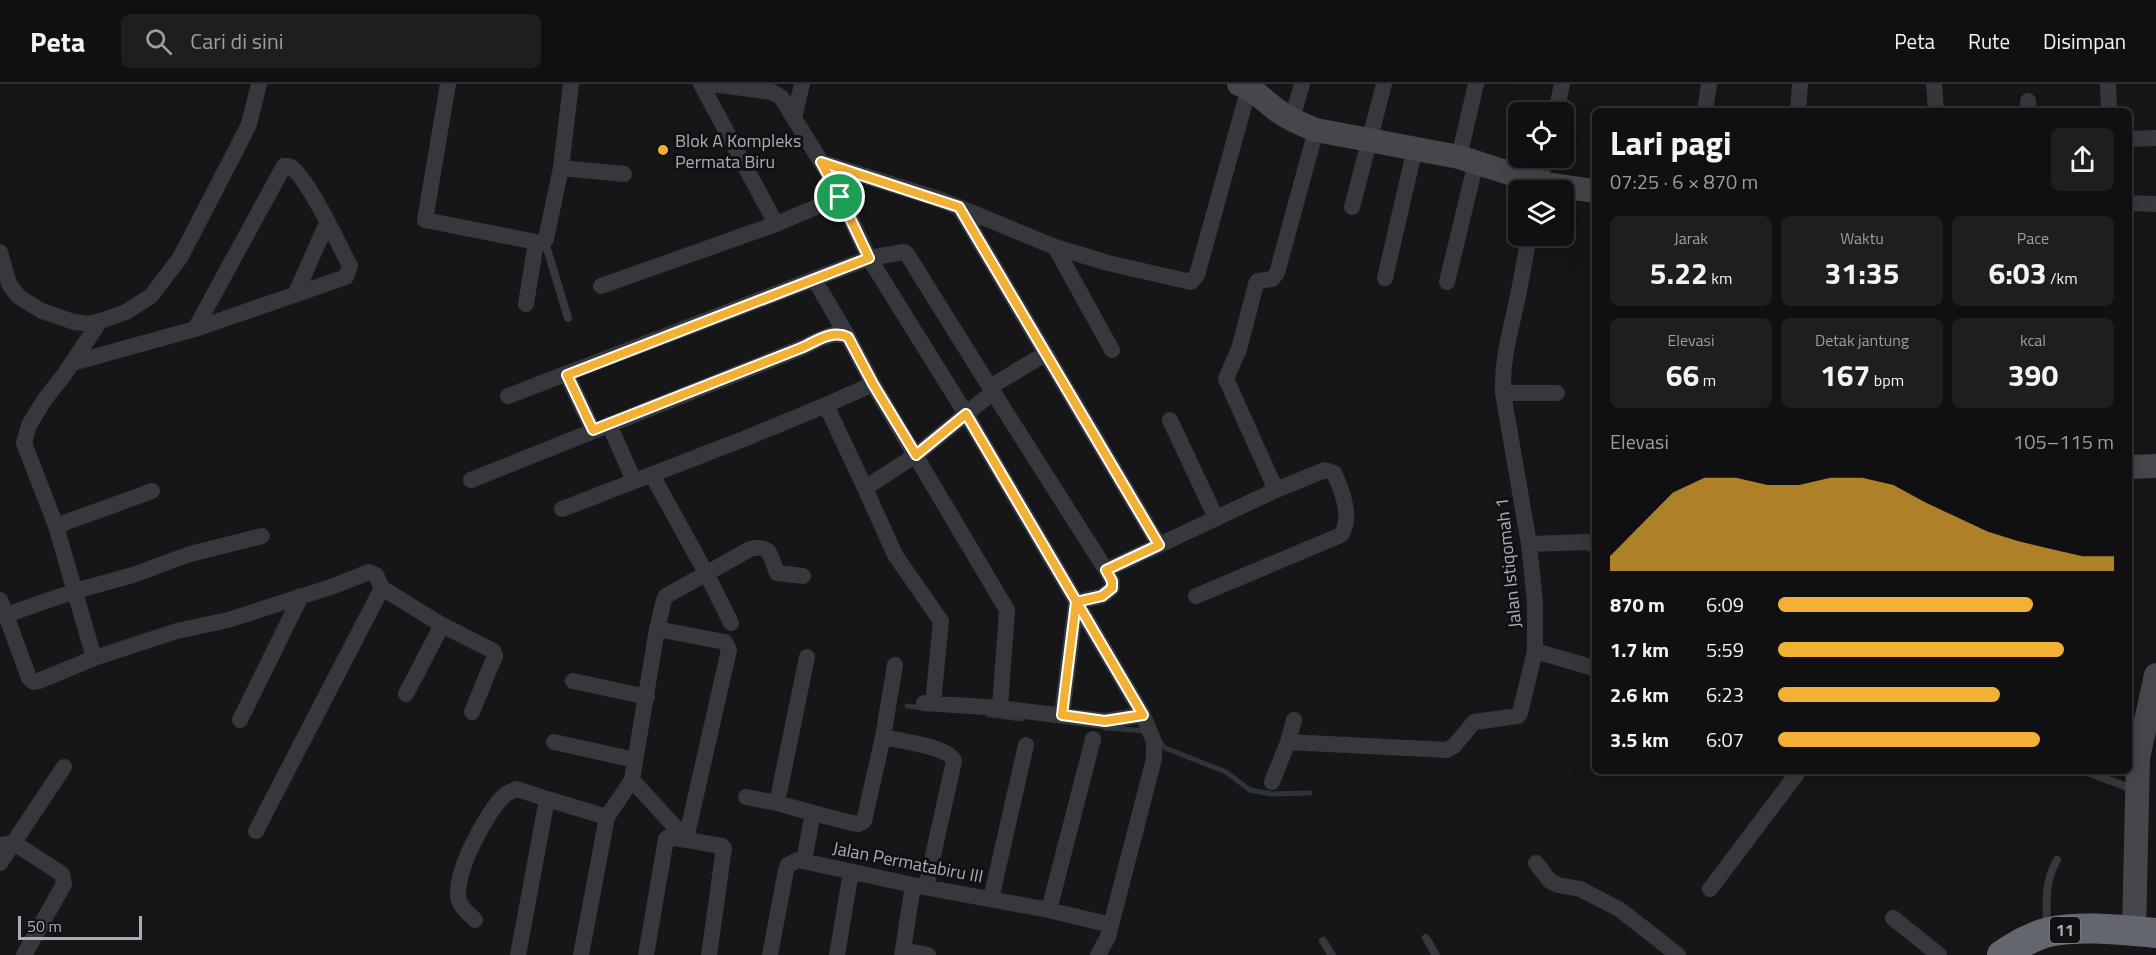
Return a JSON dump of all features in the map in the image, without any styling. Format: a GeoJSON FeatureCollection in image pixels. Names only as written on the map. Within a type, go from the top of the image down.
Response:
{"type":"FeatureCollection","features":[{"type":"Feature","properties":{"kind":"highway","name":"11"},"geometry":{"type":"LineString","coordinates":[[2002,955],[2026,941],[2047,933],[2067,930],[2145,932]]}},
{"type":"Feature","properties":{"kind":"street"},"geometry":{"type":"LineString","coordinates":[[0,252],[9,284],[19,297],[42,311],[74,322],[90,324],[100,321],[126,312],[151,296],[180,258],[249,124],[259,84]]}},
{"type":"Feature","properties":{"kind":"street"},"geometry":{"type":"LineString","coordinates":[[448,84],[424,217],[430,222],[540,242]]}},
{"type":"Feature","properties":{"kind":"street"},"geometry":{"type":"LineString","coordinates":[[526,304],[540,242],[561,168],[571,84]]}},
{"type":"Feature","properties":{"kind":"street"},"geometry":{"type":"LineString","coordinates":[[701,84],[776,224]]}},
{"type":"Feature","properties":{"kind":"street"},"geometry":{"type":"LineString","coordinates":[[712,84],[772,92],[781,97],[821,162],[869,258],[966,414],[1143,715],[1154,742],[1154,759],[1108,937],[1098,955]]}},
{"type":"Feature","properties":{"kind":"street"},"geometry":{"type":"LineString","coordinates":[[794,118],[802,84]]}},
{"type":"Feature","properties":{"kind":"street"},"geometry":{"type":"LineString","coordinates":[[1292,119],[1302,84]]}},
{"type":"Feature","properties":{"kind":"street"},"geometry":{"type":"LineString","coordinates":[[1352,207],[1384,84]]}},
{"type":"Feature","properties":{"kind":"street"},"geometry":{"type":"LineString","coordinates":[[1447,282],[1467,160],[1476,84]]}},
{"type":"Feature","properties":{"kind":"street"},"geometry":{"type":"LineString","coordinates":[[1558,102],[1562,84]]}},
{"type":"Feature","properties":{"kind":"street"},"geometry":{"type":"LineString","coordinates":[[1706,108],[1709,84]]}},
{"type":"Feature","properties":{"kind":"street"},"geometry":{"type":"LineString","coordinates":[[1798,108],[1800,84]]}},
{"type":"Feature","properties":{"kind":"street"},"geometry":{"type":"LineString","coordinates":[[1934,84],[1936,108]]}},
{"type":"Feature","properties":{"kind":"street"},"geometry":{"type":"LineString","coordinates":[[2108,84],[2109,108]]}},
{"type":"Feature","properties":{"kind":"street"},"geometry":{"type":"LineString","coordinates":[[821,162],[959,207],[1055,247],[1108,263],[1191,282],[1197,275],[1246,85],[1279,112],[1316,130],[1467,160],[1520,180]]}},
{"type":"Feature","properties":{"kind":"street"},"geometry":{"type":"LineString","coordinates":[[1276,490],[1226,379],[1239,349],[1256,284],[1258,281],[1272,279],[1277,273],[1316,130]]}},
{"type":"Feature","properties":{"kind":"street"},"geometry":{"type":"LineString","coordinates":[[2132,140],[2156,138]]}},
{"type":"Feature","properties":{"kind":"street"},"geometry":{"type":"LineString","coordinates":[[1385,278],[1415,148]]}},
{"type":"Feature","properties":{"kind":"street"},"geometry":{"type":"LineString","coordinates":[[72,363],[195,329],[346,277],[350,266],[310,192],[294,169],[284,166],[195,329]]}},
{"type":"Feature","properties":{"kind":"street"},"geometry":{"type":"LineString","coordinates":[[561,168],[624,174]]}},
{"type":"Feature","properties":{"kind":"street"},"geometry":{"type":"LineString","coordinates":[[1574,190],[1592,191]]}},
{"type":"Feature","properties":{"kind":"street"},"geometry":{"type":"LineString","coordinates":[[601,286],[776,224],[840,197]]}},
{"type":"Feature","properties":{"kind":"street"},"geometry":{"type":"LineString","coordinates":[[2132,203],[2156,204]]}},
{"type":"Feature","properties":{"kind":"street"},"geometry":{"type":"LineString","coordinates":[[959,207],[1159,545]]}},
{"type":"Feature","properties":{"kind":"street"},"geometry":{"type":"LineString","coordinates":[[295,295],[327,224]]}},
{"type":"Feature","properties":{"kind":"street","name":"Jalan Istiqomah 1"},"geometry":{"type":"LineString","coordinates":[[1288,742],[1447,750],[1454,746],[1474,722],[1519,715],[1535,651],[1535,602],[1529,544],[1503,393],[1504,356],[1527,246]]}},
{"type":"Feature","properties":{"kind":"street"},"geometry":{"type":"LineString","coordinates":[[1055,247],[1112,350]]}},
{"type":"Feature","properties":{"kind":"street"},"geometry":{"type":"LineString","coordinates":[[508,396],[869,258],[904,252],[1112,581],[1112,588],[1102,596],[1076,602]]}},
{"type":"Feature","properties":{"kind":"street"},"geometry":{"type":"LineString","coordinates":[[814,279],[873,384],[1007,610],[1000,708]]}},
{"type":"Feature","properties":{"kind":"street"},"geometry":{"type":"LineString","coordinates":[[94,658],[56,526],[24,443],[29,426],[45,399],[100,321]]}},
{"type":"Feature","properties":{"kind":"street"},"geometry":{"type":"LineString","coordinates":[[471,480],[830,335],[840,333],[848,337]]}},
{"type":"Feature","properties":{"kind":"street"},"geometry":{"type":"LineString","coordinates":[[865,488],[916,455],[992,390],[1045,354]]}},
{"type":"Feature","properties":{"kind":"street"},"geometry":{"type":"LineString","coordinates":[[567,375],[593,430]]}},
{"type":"Feature","properties":{"kind":"street"},"geometry":{"type":"LineString","coordinates":[[562,509],[652,476],[873,384]]}},
{"type":"Feature","properties":{"kind":"street"},"geometry":{"type":"LineString","coordinates":[[1503,393],[1557,393]]}},
{"type":"Feature","properties":{"kind":"street"},"geometry":{"type":"LineString","coordinates":[[826,405],[895,555],[941,621],[927,703],[1000,708],[1105,721],[1143,715]]}},
{"type":"Feature","properties":{"kind":"street"},"geometry":{"type":"LineString","coordinates":[[1170,420],[1216,518]]}},
{"type":"Feature","properties":{"kind":"street"},"geometry":{"type":"LineString","coordinates":[[609,424],[634,481]]}},
{"type":"Feature","properties":{"kind":"street"},"geometry":{"type":"LineString","coordinates":[[2132,467],[2156,466]]}},
{"type":"Feature","properties":{"kind":"street"},"geometry":{"type":"LineString","coordinates":[[1106,570],[1276,490],[1324,470],[1333,471],[1346,515],[1343,532],[1338,537],[1196,596]]}},
{"type":"Feature","properties":{"kind":"street"},"geometry":{"type":"LineString","coordinates":[[652,476],[731,623]]}},
{"type":"Feature","properties":{"kind":"street"},"geometry":{"type":"LineString","coordinates":[[56,526],[152,491]]}},
{"type":"Feature","properties":{"kind":"street"},"geometry":{"type":"LineString","coordinates":[[262,536],[190,554],[133,575],[3,608],[28,678],[34,682],[94,658],[177,631],[228,620],[369,572],[376,575],[382,588],[442,625],[495,653],[472,712]]}},
{"type":"Feature","properties":{"kind":"street"},"geometry":{"type":"LineString","coordinates":[[1529,544],[1587,542],[1592,544]]}},
{"type":"Feature","properties":{"kind":"street"},"geometry":{"type":"LineString","coordinates":[[581,955],[607,817],[632,780],[657,629],[665,597],[750,549],[763,548],[770,554],[777,573],[803,576]]}},
{"type":"Feature","properties":{"kind":"street"},"geometry":{"type":"LineString","coordinates":[[256,831],[382,588]]}},
{"type":"Feature","properties":{"kind":"street"},"geometry":{"type":"LineString","coordinates":[[240,720],[301,596]]}},
{"type":"Feature","properties":{"kind":"street"},"geometry":{"type":"LineString","coordinates":[[1062,715],[1076,602]]}},
{"type":"Feature","properties":{"kind":"street"},"geometry":{"type":"LineString","coordinates":[[406,694],[442,625]]}},
{"type":"Feature","properties":{"kind":"street"},"geometry":{"type":"LineString","coordinates":[[657,629],[725,642],[729,650],[686,839]]}},
{"type":"Feature","properties":{"kind":"street"},"geometry":{"type":"LineString","coordinates":[[1535,651],[1592,668]]}},
{"type":"Feature","properties":{"kind":"street"},"geometry":{"type":"LineString","coordinates":[[777,803],[807,657]]}},
{"type":"Feature","properties":{"kind":"street"},"geometry":{"type":"LineString","coordinates":[[746,797],[852,823],[858,824],[864,821],[883,737],[895,665]]}},
{"type":"Feature","properties":{"kind":"street"},"geometry":{"type":"LineString","coordinates":[[2145,932],[2133,756],[2156,675]]}},
{"type":"Feature","properties":{"kind":"street"},"geometry":{"type":"LineString","coordinates":[[573,681],[647,697]]}},
{"type":"Feature","properties":{"kind":"street"},"geometry":{"type":"LineString","coordinates":[[1272,782],[1294,720]]}},
{"type":"Feature","properties":{"kind":"street"},"geometry":{"type":"LineString","coordinates":[[883,737],[941,750],[950,754],[954,761],[902,953],[928,955]]}},
{"type":"Feature","properties":{"kind":"street"},"geometry":{"type":"LineString","coordinates":[[1049,910],[1093,739]]}},
{"type":"Feature","properties":{"kind":"street"},"geometry":{"type":"LineString","coordinates":[[554,742],[634,760]]}},
{"type":"Feature","properties":{"kind":"street"},"geometry":{"type":"LineString","coordinates":[[991,899],[1026,745]]}},
{"type":"Feature","properties":{"kind":"street"},"geometry":{"type":"LineString","coordinates":[[0,863],[7,844],[64,767]]}},
{"type":"Feature","properties":{"kind":"street"},"geometry":{"type":"LineString","coordinates":[[1710,889],[1797,774]]}},
{"type":"Feature","properties":{"kind":"street"},"geometry":{"type":"LineString","coordinates":[[632,780],[686,839]]}},
{"type":"Feature","properties":{"kind":"street"},"geometry":{"type":"LineString","coordinates":[[475,920],[460,904],[457,892],[460,875],[469,852],[490,813],[506,794],[517,789],[607,817]]}},
{"type":"Feature","properties":{"kind":"street"},"geometry":{"type":"LineString","coordinates":[[518,955],[547,799]]}},
{"type":"Feature","properties":{"kind":"street"},"geometry":{"type":"LineString","coordinates":[[770,955],[786,870],[792,863],[804,860],[813,813]]}},
{"type":"Feature","properties":{"kind":"street"},"geometry":{"type":"LineString","coordinates":[[646,955],[666,839],[669,837],[724,848],[709,955]]}},
{"type":"Feature","properties":{"kind":"street"},"geometry":{"type":"LineString","coordinates":[[7,844],[62,874],[64,884],[24,955]]}},
{"type":"Feature","properties":{"kind":"street","name":"Jalan Permatabiru III"},"geometry":{"type":"LineString","coordinates":[[804,860],[851,872],[1049,910],[1111,925]]}},
{"type":"Feature","properties":{"kind":"street"},"geometry":{"type":"LineString","coordinates":[[1536,863],[1550,881],[1558,885],[1580,889],[1619,909],[1678,955]]}},
{"type":"Feature","properties":{"kind":"street"},"geometry":{"type":"LineString","coordinates":[[837,955],[851,872]]}},
{"type":"Feature","properties":{"kind":"street"},"geometry":{"type":"LineString","coordinates":[[1893,918],[1939,955]]}},
{"type":"Feature","properties":{"kind":"lane"},"geometry":{"type":"LineString","coordinates":[[540,242],[568,318]]}},
{"type":"Feature","properties":{"kind":"lane"},"geometry":{"type":"LineString","coordinates":[[2092,774],[2137,792]]}},
{"type":"Feature","properties":{"kind":"lane"},"geometry":{"type":"LineString","coordinates":[[2047,933],[2046,901],[2050,872],[2057,860]]}},
{"type":"Feature","properties":{"kind":"lane"},"geometry":{"type":"LineString","coordinates":[[1426,938],[1436,955]]}},
{"type":"Feature","properties":{"kind":"lane"},"geometry":{"type":"LineString","coordinates":[[1323,941],[1332,955]]}},
{"type":"Feature","properties":{"kind":"waterway"},"geometry":{"type":"LineString","coordinates":[[907,706],[924,708]]}},
{"type":"Feature","properties":{"kind":"waterway"},"geometry":{"type":"LineString","coordinates":[[989,715],[1022,719]]}},
{"type":"Feature","properties":{"kind":"waterway"},"geometry":{"type":"LineString","coordinates":[[1106,728],[1147,731]]}},
{"type":"Feature","properties":{"kind":"waterway"},"geometry":{"type":"LineString","coordinates":[[1158,740],[1165,748],[1226,772],[1250,790],[1272,794],[1310,793]]}},
{"type":"Feature","properties":{"kind":"place","name":"Blok A Kompleks Permata Biru"},"geometry":{"type":"Point","coordinates":[663,150]}},
{"type":"Feature","properties":{"kind":"route"},"geometry":{"type":"LineString","coordinates":[[840,197],[821,162],[959,207],[1159,545],[1106,570],[1112,581],[1112,588],[1102,596],[1076,602],[1062,715],[1105,721],[1143,715],[1076,602],[966,414],[916,455],[873,384],[848,337],[840,333],[830,335],[593,430],[567,375],[869,258],[840,197]]}}]}
